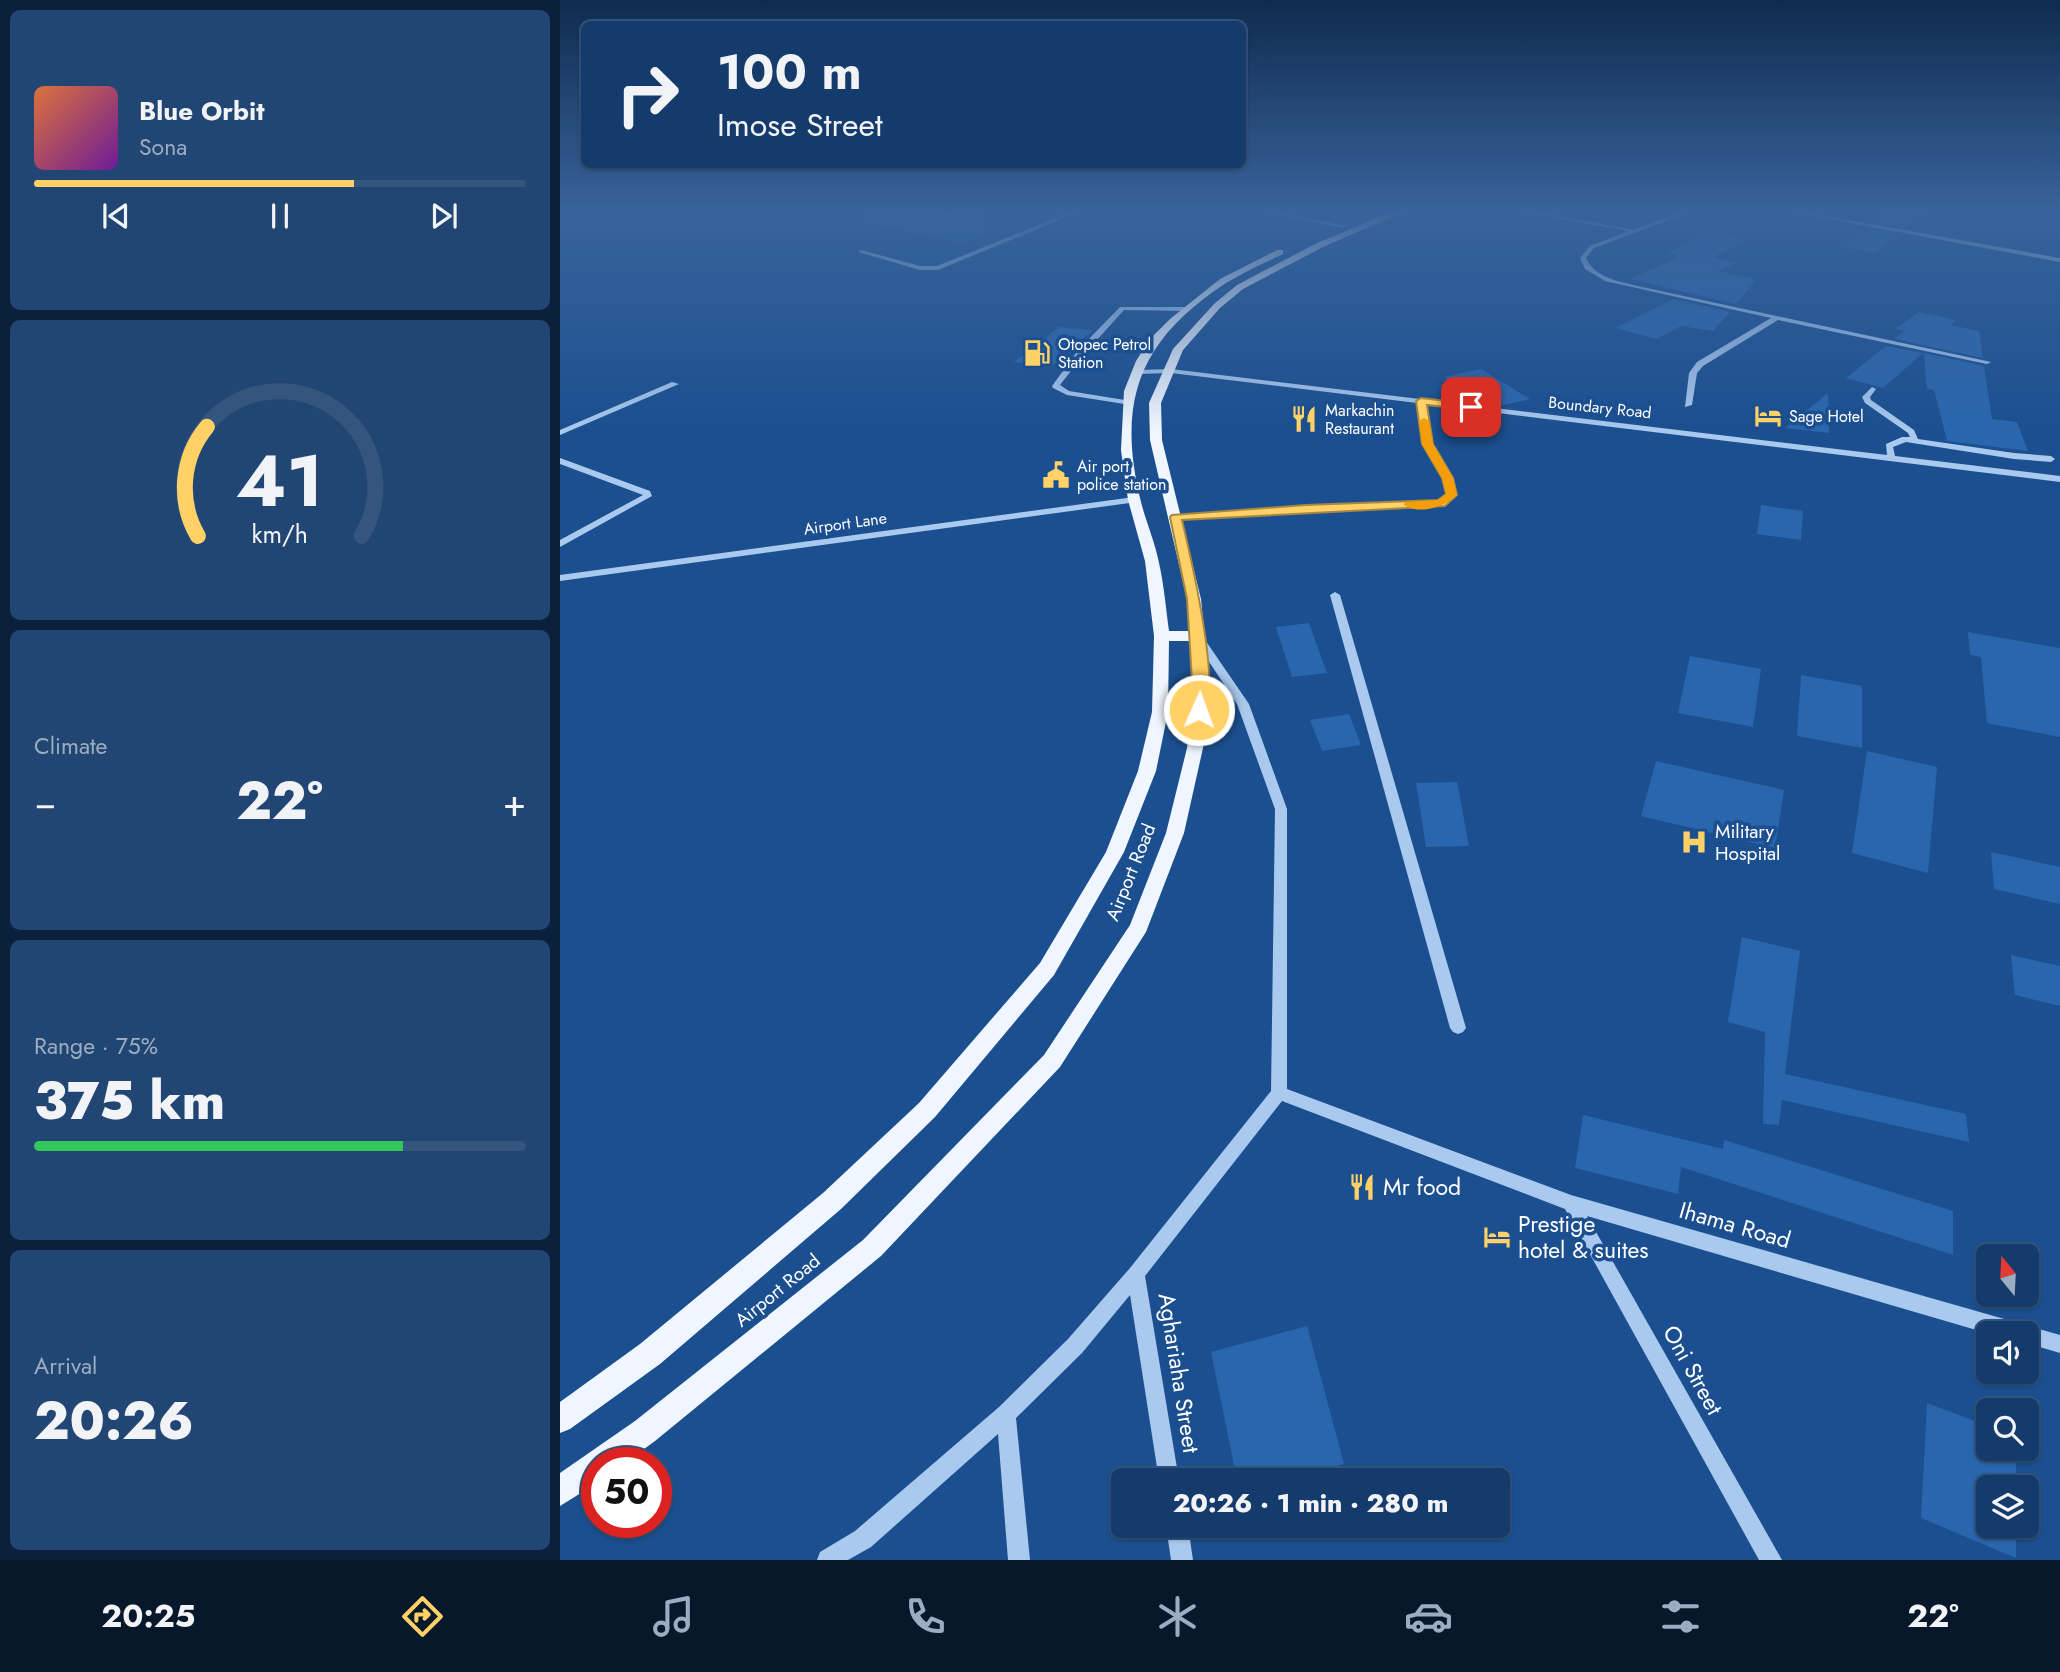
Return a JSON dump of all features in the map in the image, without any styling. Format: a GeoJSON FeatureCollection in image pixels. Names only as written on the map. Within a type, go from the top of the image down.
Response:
{"type":"FeatureCollection","features":[{"type":"Feature","properties":{"kind":"main road","name":"Airport Road"},"geometry":{"type":"LineString","coordinates":[[560,1419],[650,1354],[832,1201],[927,1110],[1047,969],[1115,852],[1147,771],[1160,712],[1161,636],[1152,561],[1135,499],[1128,450],[1128,403],[1137,372],[1154,341],[1187,309],[1218,285]]}},
{"type":"Feature","properties":{"kind":"main road","name":"Airport Road"},"geometry":{"type":"LineString","coordinates":[[622,1447],[872,1248],[1052,1061],[1139,927],[1175,833],[1195,748],[1202,691],[1194,599],[1156,440],[1155,403],[1171,371],[1178,349],[1217,306],[1244,285]]}},
{"type":"Feature","properties":{"kind":"main road"},"geometry":{"type":"LineString","coordinates":[[1161,636],[1197,636]]}},
{"type":"Feature","properties":{"kind":"main road","name":"Airport Road"},"geometry":{"type":"LineString","coordinates":[[560,1491],[581,1476]]}},
{"type":"Feature","properties":{"kind":"street"},"geometry":{"type":"LineString","coordinates":[[1626,285],[1987,362]]}},
{"type":"Feature","properties":{"kind":"street"},"geometry":{"type":"LineString","coordinates":[[1128,403],[1067,393],[1056,386],[1082,351],[1122,308],[1187,309]]}},
{"type":"Feature","properties":{"kind":"street"},"geometry":{"type":"LineString","coordinates":[[1688,405],[1693,373],[1700,364],[1776,318]]}},
{"type":"Feature","properties":{"kind":"street","name":"Boundary Road"},"geometry":{"type":"LineString","coordinates":[[1137,372],[1171,371],[2060,479]]}},
{"type":"Feature","properties":{"kind":"street"},"geometry":{"type":"LineString","coordinates":[[560,433],[675,384]]}},
{"type":"Feature","properties":{"kind":"street"},"geometry":{"type":"LineString","coordinates":[[1872,389],[1866,397],[1868,401],[1911,432],[1914,440]]}},
{"type":"Feature","properties":{"kind":"street"},"geometry":{"type":"LineString","coordinates":[[1176,517],[1306,508],[1441,504],[1451,495],[1448,478],[1427,444],[1421,401]]}},
{"type":"Feature","properties":{"kind":"street"},"geometry":{"type":"LineString","coordinates":[[1891,457],[1889,446],[1905,439],[1990,453],[2050,459]]}},
{"type":"Feature","properties":{"kind":"street"},"geometry":{"type":"LineString","coordinates":[[560,461],[647,493],[648,496],[560,544]]}},
{"type":"Feature","properties":{"kind":"street","name":"Airport Lane"},"geometry":{"type":"LineString","coordinates":[[561,577],[1135,499]]}},
{"type":"Feature","properties":{"kind":"street"},"geometry":{"type":"LineString","coordinates":[[1335,595],[1458,1028]]}},
{"type":"Feature","properties":{"kind":"street"},"geometry":{"type":"LineString","coordinates":[[828,1560],[863,1539],[1006,1414],[1075,1346],[1136,1274],[1279,1093],[1281,809],[1243,704],[1197,636]]}},
{"type":"Feature","properties":{"kind":"street","name":"Ihama Road"},"geometry":{"type":"LineString","coordinates":[[1279,1093],[1571,1203],[1980,1321]]}},
{"type":"Feature","properties":{"kind":"street","name":"Oni Street"},"geometry":{"type":"LineString","coordinates":[[1571,1203],[1771,1560]]}},
{"type":"Feature","properties":{"kind":"street","name":"Aghariaha Street"},"geometry":{"type":"LineString","coordinates":[[1136,1274],[1167,1468]]}},
{"type":"Feature","properties":{"kind":"street","name":"Ihama Road"},"geometry":{"type":"LineString","coordinates":[[2039,1338],[2060,1344]]}},
{"type":"Feature","properties":{"kind":"street"},"geometry":{"type":"LineString","coordinates":[[1006,1414],[1019,1560]]}},
{"type":"Feature","properties":{"kind":"street"},"geometry":{"type":"LineString","coordinates":[[1179,1538],[1182,1560]]}},
{"type":"Feature","properties":{"kind":"building"},"geometry":{"type":"Polygon","coordinates":[[[1655,285],[1752,285],[1736,304],[1655,285]]]}},
{"type":"Feature","properties":{"kind":"building"},"geometry":{"type":"Polygon","coordinates":[[[1673,299],[1730,312],[1713,331],[1681,326],[1656,339],[1616,328],[1673,299]]]}},
{"type":"Feature","properties":{"kind":"building"},"geometry":{"type":"Polygon","coordinates":[[[1919,312],[1956,320],[1951,325],[1979,331],[1983,358],[1895,339],[1904,331],[1895,329],[1919,312]]]}},
{"type":"Feature","properties":{"kind":"building","name":"Otopec Petrol Station"},"geometry":{"type":"Polygon","coordinates":[[[1059,327],[1093,330],[1051,367],[1014,362],[1059,327]]]}},
{"type":"Feature","properties":{"kind":"building"},"geometry":{"type":"Polygon","coordinates":[[[1886,346],[1923,353],[1883,388],[1846,378],[1886,346]]]}},
{"type":"Feature","properties":{"kind":"building"},"geometry":{"type":"Polygon","coordinates":[[[1924,353],[1984,366],[1992,419],[2017,422],[2028,451],[1947,441],[1934,390],[1927,389],[1924,353]]]}},
{"type":"Feature","properties":{"kind":"building"},"geometry":{"type":"Polygon","coordinates":[[[1481,369],[1530,399],[1499,406],[1485,404],[1444,377],[1481,369]]]}},
{"type":"Feature","properties":{"kind":"building"},"geometry":{"type":"Polygon","coordinates":[[[1828,393],[1829,433],[1785,428],[1828,393]]]}},
{"type":"Feature","properties":{"kind":"building"},"geometry":{"type":"Polygon","coordinates":[[[1761,505],[1803,511],[1801,540],[1757,534],[1761,505]]]}},
{"type":"Feature","properties":{"kind":"building"},"geometry":{"type":"Polygon","coordinates":[[[1309,623],[1327,673],[1292,677],[1276,627],[1309,623]]]}},
{"type":"Feature","properties":{"kind":"building"},"geometry":{"type":"Polygon","coordinates":[[[1968,632],[2060,648],[2060,737],[1987,723],[1981,657],[1970,655],[1968,632]]]}},
{"type":"Feature","properties":{"kind":"building"},"geometry":{"type":"Polygon","coordinates":[[[1690,656],[1761,669],[1753,727],[1678,713],[1690,656]]]}},
{"type":"Feature","properties":{"kind":"building"},"geometry":{"type":"Polygon","coordinates":[[[1801,675],[1862,686],[1862,748],[1797,736],[1801,675]]]}},
{"type":"Feature","properties":{"kind":"building"},"geometry":{"type":"Polygon","coordinates":[[[1349,714],[1361,745],[1322,751],[1310,720],[1349,714]]]}},
{"type":"Feature","properties":{"kind":"building"},"geometry":{"type":"Polygon","coordinates":[[[1867,751],[1937,767],[1928,873],[1852,853],[1867,751]]]}},
{"type":"Feature","properties":{"kind":"building"},"geometry":{"type":"Polygon","coordinates":[[[1656,761],[1784,790],[1775,848],[1641,816],[1656,761]]]}},
{"type":"Feature","properties":{"kind":"building"},"geometry":{"type":"Polygon","coordinates":[[[1457,782],[1469,846],[1426,847],[1416,783],[1457,782]]]}},
{"type":"Feature","properties":{"kind":"building"},"geometry":{"type":"Polygon","coordinates":[[[1991,852],[2060,867],[2060,904],[1994,889],[1991,852]]]}},
{"type":"Feature","properties":{"kind":"building"},"geometry":{"type":"Polygon","coordinates":[[[1742,937],[1800,951],[1785,1074],[1966,1114],[1969,1142],[1782,1100],[1779,1125],[1763,1124],[1765,1032],[1728,1022],[1742,937]]]}},
{"type":"Feature","properties":{"kind":"building"},"geometry":{"type":"Polygon","coordinates":[[[2011,955],[2060,966],[2060,1006],[2015,995],[2011,955]]]}},
{"type":"Feature","properties":{"kind":"building"},"geometry":{"type":"Polygon","coordinates":[[[1583,1115],[1723,1149],[1724,1140],[1953,1211],[1953,1255],[1681,1167],[1678,1194],[1575,1168],[1583,1115]]]}},
{"type":"Feature","properties":{"kind":"building"},"geometry":{"type":"Polygon","coordinates":[[[1307,1326],[1344,1464],[1330,1468],[1235,1468],[1211,1352],[1307,1326]]]}},
{"type":"Feature","properties":{"kind":"building"},"geometry":{"type":"Polygon","coordinates":[[[1927,1403],[1976,1421],[1976,1461],[2016,1461],[2016,1475],[1976,1475],[1976,1538],[2016,1538],[2016,1558],[1921,1518],[1927,1403]]]}},
{"type":"Feature","properties":{"kind":"slow traffic"},"geometry":{"type":"LineString","coordinates":[[1410,505],[1441,504],[1451,495],[1448,478],[1427,444],[1424,421]]}},
{"type":"Feature","properties":{"kind":"place","name":"Otopec Petrol Station"},"geometry":{"type":"Point","coordinates":[1037,353]}},
{"type":"Feature","properties":{"kind":"place","name":"Sage Hotel"},"geometry":{"type":"Point","coordinates":[1768,416]}},
{"type":"Feature","properties":{"kind":"place","name":"Markachin Restaurant"},"geometry":{"type":"Point","coordinates":[1304,419]}},
{"type":"Feature","properties":{"kind":"place","name":"Air port police station"},"geometry":{"type":"Point","coordinates":[1056,475]}},
{"type":"Feature","properties":{"kind":"place","name":"Military Hospital"},"geometry":{"type":"Point","coordinates":[1694,842]}},
{"type":"Feature","properties":{"kind":"place","name":"Mr food"},"geometry":{"type":"Point","coordinates":[1362,1187]}},
{"type":"Feature","properties":{"kind":"place","name":"Prestige hotel & suites"},"geometry":{"type":"Point","coordinates":[1497,1237]}},
{"type":"Feature","properties":{"kind":"route"},"geometry":{"type":"LineString","coordinates":[[1199,710],[1202,691],[1194,599],[1176,517],[1306,508],[1441,504],[1451,495],[1448,478],[1427,444],[1421,401],[1471,407]]}}]}
